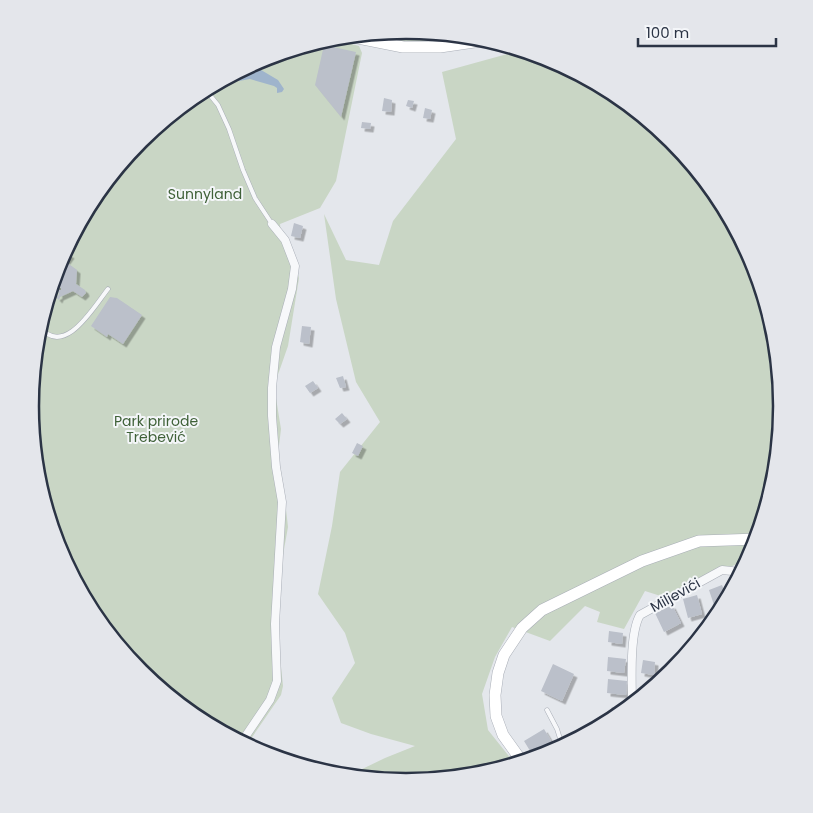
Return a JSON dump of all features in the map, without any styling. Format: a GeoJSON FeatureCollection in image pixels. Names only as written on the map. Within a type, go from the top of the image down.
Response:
{"type":"FeatureCollection","features":[{"type":"Feature","properties":{"kind":"main road"},"geometry":{"type":"LineString","coordinates":[[373,41],[403,47],[440,47],[464,44]]}},
{"type":"Feature","properties":{"kind":"main road"},"geometry":{"type":"LineString","coordinates":[[519,757],[503,735],[496,716],[495,695],[498,673],[504,655],[522,628],[542,610],[642,561],[700,541],[749,539]]}},
{"type":"Feature","properties":{"kind":"street"},"geometry":{"type":"LineString","coordinates":[[245,737],[270,700],[277,681],[275,624],[282,502],[276,467],[272,388],[276,347],[292,289],[295,266],[285,240],[272,224]]}},
{"type":"Feature","properties":{"kind":"street","name":"Miljevići"},"geometry":{"type":"LineString","coordinates":[[632,696],[633,642],[635,623],[640,615],[722,570],[735,572]]}},
{"type":"Feature","properties":{"kind":"lane"},"geometry":{"type":"LineString","coordinates":[[210,96],[218,105],[230,129],[243,170],[255,198],[272,224]]}},
{"type":"Feature","properties":{"kind":"lane"},"geometry":{"type":"LineString","coordinates":[[47,332],[51,336],[64,337],[77,328],[108,289]]}},
{"type":"Feature","properties":{"kind":"lane"},"geometry":{"type":"LineString","coordinates":[[547,710],[560,740]]}},
{"type":"Feature","properties":{"kind":"green space"},"geometry":{"type":"Polygon","coordinates":[[[406,39],[455,42],[401,45],[381,40],[406,39]]]}},
{"type":"Feature","properties":{"kind":"green space","name":"Park prirode Trebević"},"geometry":{"type":"Polygon","coordinates":[[[350,43],[359,46],[362,53],[336,181],[320,208],[280,224],[299,278],[288,346],[274,386],[281,429],[278,454],[288,527],[283,555],[279,613],[278,638],[283,686],[281,695],[251,739],[244,736],[202,712],[164,683],[130,649],[101,611],[77,569],[58,525],[51,502],[42,455],[40,431],[39,406],[42,358],[51,311],[58,288],[77,244],[101,202],[146,146],[202,101],[244,77],[288,58],[311,51],[350,43]]]}},
{"type":"Feature","properties":{"kind":"green space"},"geometry":{"type":"Polygon","coordinates":[[[510,53],[525,58],[569,77],[611,101],[649,130],[683,164],[712,202],[725,223],[746,266],[762,311],[771,358],[773,382],[774,406],[771,455],[762,502],[755,525],[739,563],[670,599],[645,591],[624,629],[597,622],[600,612],[585,606],[550,641],[512,627],[495,657],[482,694],[488,730],[511,759],[455,771],[431,773],[406,774],[358,771],[415,746],[371,734],[341,723],[332,698],[355,663],[345,633],[318,594],[332,526],[340,472],[380,422],[356,382],[336,299],[324,214],[346,260],[379,265],[393,221],[456,139],[442,72],[510,53]]]}},
{"type":"Feature","properties":{"kind":"water"},"geometry":{"type":"Polygon","coordinates":[[[260,70],[278,80],[284,89],[282,92],[277,93],[277,88],[274,86],[250,79],[239,81],[260,70]]]}},
{"type":"Feature","properties":{"kind":"building"},"geometry":{"type":"Polygon","coordinates":[[[332,47],[356,52],[341,117],[315,85],[323,48],[332,47]]]}},
{"type":"Feature","properties":{"kind":"building"},"geometry":{"type":"Polygon","coordinates":[[[384,98],[392,100],[391,112],[382,111],[384,98]]]}},
{"type":"Feature","properties":{"kind":"building"},"geometry":{"type":"Polygon","coordinates":[[[408,100],[414,101],[412,108],[406,106],[408,100]]]}},
{"type":"Feature","properties":{"kind":"building"},"geometry":{"type":"Polygon","coordinates":[[[425,108],[432,110],[430,119],[423,118],[425,108]]]}},
{"type":"Feature","properties":{"kind":"building"},"geometry":{"type":"Polygon","coordinates":[[[362,122],[371,123],[370,129],[361,128],[362,122]]]}},
{"type":"Feature","properties":{"kind":"building"},"geometry":{"type":"Polygon","coordinates":[[[294,223],[303,226],[300,238],[291,236],[294,223]]]}},
{"type":"Feature","properties":{"kind":"building"},"geometry":{"type":"Polygon","coordinates":[[[68,264],[77,270],[76,284],[85,290],[86,293],[82,297],[73,291],[60,297],[59,300],[56,297],[59,295],[58,290],[61,290],[61,288],[58,288],[68,264]]]}},
{"type":"Feature","properties":{"kind":"building"},"geometry":{"type":"Polygon","coordinates":[[[110,297],[117,298],[142,315],[123,344],[108,334],[107,337],[91,326],[110,297]]]}},
{"type":"Feature","properties":{"kind":"building"},"geometry":{"type":"Polygon","coordinates":[[[302,326],[311,327],[309,344],[300,342],[302,326]]]}},
{"type":"Feature","properties":{"kind":"building"},"geometry":{"type":"Polygon","coordinates":[[[343,376],[346,387],[340,388],[336,378],[343,376]]]}},
{"type":"Feature","properties":{"kind":"building"},"geometry":{"type":"Polygon","coordinates":[[[313,381],[318,388],[310,393],[305,386],[313,381]]]}},
{"type":"Feature","properties":{"kind":"building"},"geometry":{"type":"Polygon","coordinates":[[[342,413],[347,419],[340,424],[335,419],[342,413]]]}},
{"type":"Feature","properties":{"kind":"building"},"geometry":{"type":"Polygon","coordinates":[[[357,443],[363,446],[358,456],[352,453],[357,443]]]}},
{"type":"Feature","properties":{"kind":"building"},"geometry":{"type":"Polygon","coordinates":[[[722,585],[724,591],[716,604],[714,605],[709,590],[722,585]]]}},
{"type":"Feature","properties":{"kind":"building"},"geometry":{"type":"Polygon","coordinates":[[[697,595],[702,614],[688,618],[683,599],[697,595]]]}},
{"type":"Feature","properties":{"kind":"building"},"geometry":{"type":"Polygon","coordinates":[[[672,605],[681,623],[664,632],[655,613],[672,605]]]}},
{"type":"Feature","properties":{"kind":"building"},"geometry":{"type":"Polygon","coordinates":[[[609,631],[623,633],[622,644],[608,642],[609,631]]]}},
{"type":"Feature","properties":{"kind":"building"},"geometry":{"type":"Polygon","coordinates":[[[608,657],[626,659],[624,673],[607,671],[608,657]]]}},
{"type":"Feature","properties":{"kind":"building"},"geometry":{"type":"Polygon","coordinates":[[[643,660],[655,662],[654,675],[641,673],[643,660]]]}},
{"type":"Feature","properties":{"kind":"building"},"geometry":{"type":"Polygon","coordinates":[[[553,664],[574,674],[562,701],[541,691],[553,664]]]}},
{"type":"Feature","properties":{"kind":"building"},"geometry":{"type":"Polygon","coordinates":[[[608,679],[627,681],[626,695],[607,693],[608,679]]]}},
{"type":"Feature","properties":{"kind":"building"},"geometry":{"type":"Polygon","coordinates":[[[544,729],[553,743],[531,753],[524,741],[544,729]]]}},
{"type":"Feature","properties":{"kind":"park label","name":"Sunnyland"},"geometry":{"type":"Point","coordinates":[205,194]}}]}
